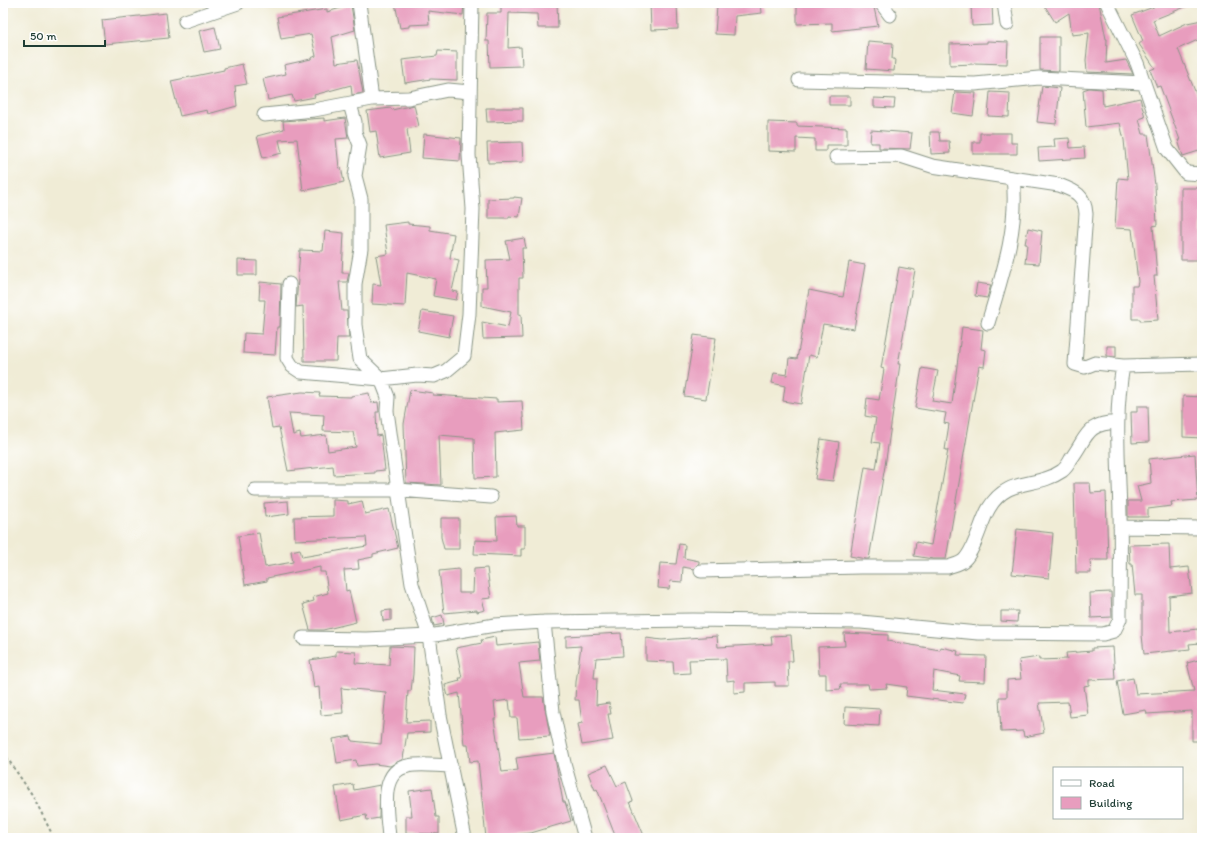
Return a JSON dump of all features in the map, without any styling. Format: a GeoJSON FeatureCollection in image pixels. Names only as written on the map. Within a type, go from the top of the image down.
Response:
{"type":"FeatureCollection","features":[{"type":"Feature","properties":{"kind":"street"},"geometry":{"type":"LineString","coordinates":[[185,21],[238,3]]}},
{"type":"Feature","properties":{"kind":"street"},"geometry":{"type":"LineString","coordinates":[[359,3],[372,99]]}},
{"type":"Feature","properties":{"kind":"street"},"geometry":{"type":"LineString","coordinates":[[288,284],[288,358],[296,370],[305,374],[381,379],[417,375],[434,376],[446,371],[464,356],[469,314],[473,209],[469,154],[472,3]]}},
{"type":"Feature","properties":{"kind":"street"},"geometry":{"type":"LineString","coordinates":[[881,3],[890,15]]}},
{"type":"Feature","properties":{"kind":"street"},"geometry":{"type":"LineString","coordinates":[[1004,3],[1007,24]]}},
{"type":"Feature","properties":{"kind":"street"},"geometry":{"type":"LineString","coordinates":[[1107,3],[1137,63],[1170,154],[1180,164],[1186,173],[1202,174]]}},
{"type":"Feature","properties":{"kind":"street"},"geometry":{"type":"LineString","coordinates":[[799,80],[975,84],[1038,78],[1144,82]]}},
{"type":"Feature","properties":{"kind":"street"},"geometry":{"type":"LineString","coordinates":[[264,115],[314,110],[372,99],[409,98],[448,90],[470,92]]}},
{"type":"Feature","properties":{"kind":"street"},"geometry":{"type":"LineString","coordinates":[[350,104],[355,122],[355,132],[360,144],[355,176],[361,199],[361,249],[355,284],[355,325],[360,359],[381,379],[388,397],[387,411],[412,584],[428,636],[440,715],[465,838]]}},
{"type":"Feature","properties":{"kind":"street"},"geometry":{"type":"LineString","coordinates":[[836,157],[901,156],[932,166],[1059,185],[1074,191],[1085,203],[1083,271],[1079,298],[1079,326],[1076,364],[1085,367],[1095,363],[1123,366],[1202,364]]}},
{"type":"Feature","properties":{"kind":"street"},"geometry":{"type":"LineString","coordinates":[[988,323],[1006,260],[1015,198],[1013,178]]}},
{"type":"Feature","properties":{"kind":"street"},"geometry":{"type":"LineString","coordinates":[[303,638],[366,640],[428,636],[495,625],[544,622],[693,620],[860,622],[978,633],[1103,634],[1114,631],[1120,620],[1120,527],[1117,422],[1118,392],[1123,366]]}},
{"type":"Feature","properties":{"kind":"street"},"geometry":{"type":"LineString","coordinates":[[701,571],[860,567],[948,567],[957,564],[965,559],[981,528],[988,508],[998,495],[1018,484],[1046,479],[1055,475],[1064,469],[1085,435],[1093,427],[1102,423],[1117,422]]}},
{"type":"Feature","properties":{"kind":"street"},"geometry":{"type":"LineString","coordinates":[[254,490],[398,490],[491,496]]}},
{"type":"Feature","properties":{"kind":"street"},"geometry":{"type":"LineString","coordinates":[[1120,527],[1202,528]]}},
{"type":"Feature","properties":{"kind":"street"},"geometry":{"type":"LineString","coordinates":[[544,622],[553,712],[564,763],[585,838]]}},
{"type":"Feature","properties":{"kind":"street"},"geometry":{"type":"LineString","coordinates":[[389,838],[386,789],[391,775],[406,766],[451,766]]}},
{"type":"Feature","properties":{"kind":"path"},"geometry":{"type":"LineString","coordinates":[[3,752],[33,796],[54,838]]}},
{"type":"Feature","properties":{"kind":"building"},"geometry":{"type":"Polygon","coordinates":[[[395,3],[464,3],[463,15],[428,11],[429,24],[409,25],[409,27],[400,28],[395,3]]]}},
{"type":"Feature","properties":{"kind":"building"},"geometry":{"type":"Polygon","coordinates":[[[501,3],[557,3],[558,28],[538,28],[537,14],[509,13],[508,48],[521,47],[522,66],[490,67],[489,41],[486,41],[487,13],[501,13],[501,3]]]}},
{"type":"Feature","properties":{"kind":"building"},"geometry":{"type":"Polygon","coordinates":[[[650,3],[677,3],[678,29],[651,30],[650,3]]]}},
{"type":"Feature","properties":{"kind":"building"},"geometry":{"type":"Polygon","coordinates":[[[741,3],[761,3],[762,13],[735,16],[734,35],[715,34],[717,6],[742,7],[741,3]]]}},
{"type":"Feature","properties":{"kind":"building"},"geometry":{"type":"Polygon","coordinates":[[[797,3],[873,3],[878,26],[832,31],[832,23],[797,24],[797,3]]]}},
{"type":"Feature","properties":{"kind":"building"},"geometry":{"type":"Polygon","coordinates":[[[1043,3],[1099,3],[1107,39],[1106,63],[1126,60],[1133,74],[1087,72],[1086,60],[1089,33],[1072,35],[1069,13],[1055,22],[1043,3]]]}},
{"type":"Feature","properties":{"kind":"building"},"geometry":{"type":"Polygon","coordinates":[[[1164,3],[1195,3],[1153,20],[1159,36],[1187,23],[1202,20],[1202,38],[1178,49],[1197,96],[1202,93],[1202,150],[1183,156],[1178,140],[1180,140],[1160,86],[1157,87],[1150,70],[1155,68],[1139,44],[1143,41],[1132,15],[1164,3]]]}},
{"type":"Feature","properties":{"kind":"building"},"geometry":{"type":"Polygon","coordinates":[[[992,4],[993,25],[972,26],[971,5],[992,4]]]}},
{"type":"Feature","properties":{"kind":"building"},"geometry":{"type":"Polygon","coordinates":[[[351,5],[355,30],[332,37],[336,63],[357,60],[363,93],[352,95],[351,85],[314,95],[315,97],[294,101],[292,95],[268,100],[263,79],[286,74],[284,65],[311,59],[316,56],[311,34],[281,39],[277,17],[327,9],[327,12],[351,5]]]}},
{"type":"Feature","properties":{"kind":"building"},"geometry":{"type":"Polygon","coordinates":[[[166,13],[169,38],[105,44],[102,20],[166,13]]]}},
{"type":"Feature","properties":{"kind":"building"},"geometry":{"type":"Polygon","coordinates":[[[215,27],[220,49],[204,52],[199,31],[215,27]]]}},
{"type":"Feature","properties":{"kind":"building"},"geometry":{"type":"Polygon","coordinates":[[[1040,37],[1059,37],[1059,71],[1040,70],[1040,37]]]}},
{"type":"Feature","properties":{"kind":"building"},"geometry":{"type":"Polygon","coordinates":[[[868,41],[893,43],[892,59],[895,59],[894,71],[866,69],[868,41]]]}},
{"type":"Feature","properties":{"kind":"building"},"geometry":{"type":"Polygon","coordinates":[[[987,41],[1008,42],[1007,64],[974,63],[950,65],[950,44],[987,43],[987,41]]]}},
{"type":"Feature","properties":{"kind":"building"},"geometry":{"type":"Polygon","coordinates":[[[438,51],[457,52],[457,80],[431,79],[405,83],[402,60],[437,56],[438,51]]]}},
{"type":"Feature","properties":{"kind":"building"},"geometry":{"type":"Polygon","coordinates":[[[242,64],[247,84],[235,86],[237,106],[208,114],[207,110],[180,116],[171,81],[224,70],[224,68],[242,64]]]}},
{"type":"Feature","properties":{"kind":"building"},"geometry":{"type":"Polygon","coordinates":[[[1042,86],[1060,88],[1056,124],[1037,122],[1042,86]]]}},
{"type":"Feature","properties":{"kind":"building"},"geometry":{"type":"Polygon","coordinates":[[[1089,88],[1102,89],[1103,106],[1140,98],[1145,117],[1139,119],[1143,134],[1148,134],[1155,185],[1157,225],[1153,226],[1157,276],[1154,276],[1158,320],[1140,321],[1140,319],[1132,319],[1132,286],[1137,286],[1138,282],[1132,229],[1115,228],[1118,178],[1128,179],[1124,140],[1120,123],[1086,127],[1083,90],[1089,88]]]}},
{"type":"Feature","properties":{"kind":"building"},"geometry":{"type":"Polygon","coordinates":[[[955,92],[976,93],[973,116],[952,113],[955,92]]]}},
{"type":"Feature","properties":{"kind":"building"},"geometry":{"type":"Polygon","coordinates":[[[990,92],[1010,93],[1009,117],[988,116],[990,92]]]}},
{"type":"Feature","properties":{"kind":"building"},"geometry":{"type":"Polygon","coordinates":[[[829,96],[850,96],[850,105],[829,105],[829,96]]]}},
{"type":"Feature","properties":{"kind":"building"},"geometry":{"type":"Polygon","coordinates":[[[874,98],[895,99],[894,108],[874,107],[874,98]]]}},
{"type":"Feature","properties":{"kind":"building"},"geometry":{"type":"Polygon","coordinates":[[[414,105],[419,126],[407,129],[410,153],[380,158],[376,131],[370,132],[367,111],[391,108],[392,110],[414,105]]]}},
{"type":"Feature","properties":{"kind":"building"},"geometry":{"type":"Polygon","coordinates":[[[486,108],[523,108],[523,121],[487,122],[486,108]]]}},
{"type":"Feature","properties":{"kind":"building"},"geometry":{"type":"Polygon","coordinates":[[[324,118],[324,121],[345,118],[348,138],[336,139],[339,168],[341,167],[344,182],[303,191],[297,139],[279,140],[282,153],[263,158],[257,136],[284,129],[283,121],[324,118]]]}},
{"type":"Feature","properties":{"kind":"building"},"geometry":{"type":"Polygon","coordinates":[[[768,122],[797,123],[797,126],[847,128],[847,145],[826,145],[826,151],[815,151],[815,139],[796,138],[796,152],[768,151],[768,122]]]}},
{"type":"Feature","properties":{"kind":"building"},"geometry":{"type":"Polygon","coordinates":[[[871,130],[912,133],[910,149],[879,148],[879,143],[870,143],[871,130]]]}},
{"type":"Feature","properties":{"kind":"building"},"geometry":{"type":"Polygon","coordinates":[[[930,132],[939,132],[940,141],[949,141],[950,153],[931,154],[930,132]]]}},
{"type":"Feature","properties":{"kind":"building"},"geometry":{"type":"Polygon","coordinates":[[[980,133],[1011,133],[1011,143],[1017,143],[1017,154],[973,154],[973,142],[980,142],[980,133]]]}},
{"type":"Feature","properties":{"kind":"building"},"geometry":{"type":"Polygon","coordinates":[[[424,134],[461,138],[460,161],[422,158],[424,134]]]}},
{"type":"Feature","properties":{"kind":"building"},"geometry":{"type":"Polygon","coordinates":[[[1069,138],[1070,148],[1084,147],[1085,158],[1039,161],[1038,148],[1055,147],[1054,139],[1069,138]]]}},
{"type":"Feature","properties":{"kind":"building"},"geometry":{"type":"Polygon","coordinates":[[[522,142],[523,162],[488,163],[487,143],[522,142]]]}},
{"type":"Feature","properties":{"kind":"building"},"geometry":{"type":"Polygon","coordinates":[[[1181,188],[1202,188],[1202,260],[1181,260],[1181,188]]]}},
{"type":"Feature","properties":{"kind":"building"},"geometry":{"type":"Polygon","coordinates":[[[514,197],[522,198],[519,217],[509,216],[509,218],[488,218],[488,199],[514,197]]]}},
{"type":"Feature","properties":{"kind":"building"},"geometry":{"type":"Polygon","coordinates":[[[408,222],[408,224],[430,226],[430,230],[454,234],[450,258],[459,260],[452,291],[458,292],[456,300],[433,296],[436,279],[407,273],[405,306],[372,304],[373,284],[381,285],[376,256],[388,254],[384,225],[408,222]]]}},
{"type":"Feature","properties":{"kind":"building"},"geometry":{"type":"Polygon","coordinates":[[[1028,228],[1042,231],[1039,264],[1025,263],[1027,244],[1025,244],[1028,228]]]}},
{"type":"Feature","properties":{"kind":"building"},"geometry":{"type":"Polygon","coordinates":[[[325,231],[344,233],[342,273],[349,273],[347,282],[339,282],[342,311],[347,311],[349,338],[337,338],[336,361],[304,361],[303,306],[296,307],[300,250],[323,251],[325,231]]]}},
{"type":"Feature","properties":{"kind":"building"},"geometry":{"type":"Polygon","coordinates":[[[524,238],[526,248],[522,248],[523,278],[519,278],[519,315],[521,314],[522,338],[483,339],[482,322],[508,327],[511,312],[482,306],[482,287],[487,287],[486,260],[510,259],[506,241],[524,238]]]}},
{"type":"Feature","properties":{"kind":"building"},"geometry":{"type":"Polygon","coordinates":[[[238,260],[257,261],[257,275],[238,275],[238,260]]]}},
{"type":"Feature","properties":{"kind":"building"},"geometry":{"type":"Polygon","coordinates":[[[849,262],[865,265],[854,329],[823,324],[817,357],[809,355],[801,404],[783,401],[785,386],[772,383],[774,373],[787,375],[789,358],[797,359],[809,290],[843,297],[849,262]]]}},
{"type":"Feature","properties":{"kind":"building"},"geometry":{"type":"Polygon","coordinates":[[[899,267],[915,270],[898,364],[900,364],[885,466],[869,559],[866,559],[850,556],[865,467],[876,469],[880,443],[872,442],[876,418],[865,416],[867,398],[879,400],[884,369],[881,368],[899,267]]]}},
{"type":"Feature","properties":{"kind":"building"},"geometry":{"type":"Polygon","coordinates":[[[260,282],[281,284],[280,327],[277,327],[275,355],[243,353],[244,333],[262,334],[265,300],[259,300],[260,282]]]}},
{"type":"Feature","properties":{"kind":"building"},"geometry":{"type":"Polygon","coordinates":[[[977,283],[991,285],[987,298],[975,296],[977,283]]]}},
{"type":"Feature","properties":{"kind":"building"},"geometry":{"type":"Polygon","coordinates":[[[422,311],[453,316],[449,337],[418,331],[422,311]]]}},
{"type":"Feature","properties":{"kind":"building"},"geometry":{"type":"Polygon","coordinates":[[[962,327],[983,330],[981,349],[986,350],[984,367],[979,366],[946,559],[933,559],[914,556],[916,542],[931,545],[948,450],[945,450],[949,424],[944,423],[946,413],[915,408],[922,368],[938,371],[932,401],[952,404],[962,327]]]}},
{"type":"Feature","properties":{"kind":"building"},"geometry":{"type":"Polygon","coordinates":[[[694,335],[716,338],[706,399],[684,396],[694,335]]]}},
{"type":"Feature","properties":{"kind":"building"},"geometry":{"type":"Polygon","coordinates":[[[1107,346],[1116,346],[1116,357],[1107,356],[1107,346]]]}},
{"type":"Feature","properties":{"kind":"building"},"geometry":{"type":"Polygon","coordinates":[[[410,390],[433,393],[433,395],[497,399],[497,402],[522,401],[524,430],[495,433],[496,477],[475,478],[474,438],[439,435],[441,485],[406,483],[404,424],[410,390]]]}},
{"type":"Feature","properties":{"kind":"building"},"geometry":{"type":"Polygon","coordinates":[[[302,392],[320,393],[319,396],[351,397],[369,393],[371,403],[378,402],[379,412],[376,412],[377,436],[381,435],[385,470],[375,471],[375,473],[334,475],[333,466],[288,471],[279,427],[272,428],[267,397],[302,392]],[[289,413],[293,435],[300,433],[301,438],[326,435],[328,451],[356,447],[353,432],[323,431],[324,415],[289,413]]]}},
{"type":"Feature","properties":{"kind":"building"},"geometry":{"type":"Polygon","coordinates":[[[1183,396],[1202,397],[1202,438],[1183,437],[1183,396]]]}},
{"type":"Feature","properties":{"kind":"building"},"geometry":{"type":"Polygon","coordinates":[[[1137,406],[1148,406],[1149,442],[1132,443],[1131,412],[1137,412],[1137,406]]]}},
{"type":"Feature","properties":{"kind":"building"},"geometry":{"type":"Polygon","coordinates":[[[821,439],[839,442],[833,481],[815,479],[821,439]]]}},
{"type":"Feature","properties":{"kind":"building"},"geometry":{"type":"Polygon","coordinates":[[[1195,454],[1198,500],[1171,502],[1172,506],[1148,509],[1148,517],[1128,517],[1128,501],[1141,501],[1137,486],[1151,483],[1149,459],[1195,454]]]}},
{"type":"Feature","properties":{"kind":"building"},"geometry":{"type":"Polygon","coordinates":[[[1074,483],[1090,483],[1091,493],[1106,492],[1108,560],[1090,560],[1091,573],[1076,573],[1074,483]]]}},
{"type":"Feature","properties":{"kind":"building"},"geometry":{"type":"Polygon","coordinates":[[[333,500],[348,501],[348,504],[362,501],[365,514],[389,509],[398,548],[373,554],[373,557],[358,560],[359,569],[344,570],[346,591],[349,590],[356,622],[323,630],[310,630],[303,604],[314,601],[313,597],[328,593],[325,572],[320,572],[320,567],[267,578],[267,581],[245,585],[238,536],[259,533],[265,567],[293,562],[291,551],[300,549],[302,557],[367,546],[366,537],[295,540],[294,517],[333,516],[333,500]]]}},
{"type":"Feature","properties":{"kind":"building"},"geometry":{"type":"Polygon","coordinates":[[[288,501],[289,514],[265,517],[264,503],[288,501]]]}},
{"type":"Feature","properties":{"kind":"building"},"geometry":{"type":"Polygon","coordinates":[[[516,516],[517,526],[525,526],[525,549],[521,549],[521,556],[474,554],[475,540],[497,541],[496,517],[516,516]]]}},
{"type":"Feature","properties":{"kind":"building"},"geometry":{"type":"Polygon","coordinates":[[[441,518],[459,518],[459,549],[444,549],[441,537],[441,518]]]}},
{"type":"Feature","properties":{"kind":"building"},"geometry":{"type":"Polygon","coordinates":[[[1017,529],[1053,533],[1049,578],[1012,574],[1017,529]]]}},
{"type":"Feature","properties":{"kind":"building"},"geometry":{"type":"Polygon","coordinates":[[[679,544],[685,545],[684,558],[699,561],[699,563],[694,569],[683,567],[682,582],[670,581],[669,589],[658,588],[660,563],[676,564],[679,544]]]}},
{"type":"Feature","properties":{"kind":"building"},"geometry":{"type":"Polygon","coordinates":[[[1169,544],[1170,569],[1189,567],[1192,593],[1169,596],[1170,632],[1198,629],[1200,643],[1189,644],[1190,649],[1144,654],[1142,635],[1142,595],[1135,595],[1132,564],[1130,564],[1129,545],[1169,544]]]}},
{"type":"Feature","properties":{"kind":"building"},"geometry":{"type":"Polygon","coordinates":[[[487,568],[491,598],[482,599],[485,610],[477,612],[477,610],[444,613],[439,571],[459,569],[459,593],[473,593],[474,569],[487,568]]]}},
{"type":"Feature","properties":{"kind":"building"},"geometry":{"type":"Polygon","coordinates":[[[1111,592],[1112,617],[1091,618],[1090,593],[1111,592]]]}},
{"type":"Feature","properties":{"kind":"building"},"geometry":{"type":"Polygon","coordinates":[[[391,610],[391,620],[383,621],[382,611],[391,610]]]}},
{"type":"Feature","properties":{"kind":"building"},"geometry":{"type":"Polygon","coordinates":[[[1001,611],[1018,611],[1017,622],[1001,621],[1001,611]]]}},
{"type":"Feature","properties":{"kind":"building"},"geometry":{"type":"Polygon","coordinates":[[[442,615],[444,624],[434,626],[432,618],[442,615]]]}},
{"type":"Feature","properties":{"kind":"building"},"geometry":{"type":"Polygon","coordinates":[[[621,633],[623,656],[596,658],[594,678],[597,678],[596,705],[609,703],[611,714],[608,714],[613,740],[582,745],[578,724],[582,723],[579,700],[575,700],[581,646],[566,647],[566,636],[621,633]]]}},
{"type":"Feature","properties":{"kind":"building"},"geometry":{"type":"Polygon","coordinates":[[[844,633],[888,635],[888,641],[940,650],[941,647],[958,651],[957,655],[986,656],[985,682],[959,681],[960,676],[934,671],[932,690],[965,694],[963,703],[906,696],[907,687],[886,684],[887,688],[869,689],[868,684],[840,684],[841,689],[826,690],[826,674],[819,674],[818,647],[845,646],[844,633]]]}},
{"type":"Feature","properties":{"kind":"building"},"geometry":{"type":"Polygon","coordinates":[[[791,635],[793,661],[788,661],[789,686],[775,686],[775,682],[745,683],[745,692],[734,693],[734,680],[727,681],[726,659],[689,660],[690,673],[674,674],[673,662],[646,661],[646,638],[662,640],[717,636],[718,647],[772,644],[771,636],[791,635]]]}},
{"type":"Feature","properties":{"kind":"building"},"geometry":{"type":"Polygon","coordinates":[[[495,637],[496,646],[538,642],[540,661],[519,663],[524,697],[543,697],[550,736],[519,738],[517,718],[511,718],[509,700],[494,702],[496,719],[494,719],[502,772],[518,770],[516,758],[554,753],[563,802],[565,802],[571,821],[531,833],[486,838],[478,761],[470,762],[468,745],[464,745],[459,693],[448,696],[445,685],[460,681],[459,678],[462,678],[456,648],[482,643],[481,640],[495,637]]]}},
{"type":"Feature","properties":{"kind":"building"},"geometry":{"type":"Polygon","coordinates":[[[390,646],[414,647],[413,674],[411,691],[408,691],[406,722],[430,721],[430,732],[407,733],[403,759],[390,766],[375,764],[357,766],[356,760],[337,763],[333,739],[351,736],[352,741],[381,744],[386,692],[341,688],[343,713],[321,715],[319,687],[314,688],[310,660],[336,656],[336,651],[356,652],[355,663],[389,665],[390,646]]]}},
{"type":"Feature","properties":{"kind":"building"},"geometry":{"type":"Polygon","coordinates":[[[1113,647],[1115,679],[1089,680],[1089,685],[1084,686],[1088,715],[1070,717],[1068,702],[1039,703],[1044,733],[1024,737],[1023,731],[1001,732],[999,697],[1007,697],[1007,680],[1021,679],[1019,660],[1039,657],[1039,660],[1067,659],[1066,653],[1092,651],[1092,648],[1113,647]]]}},
{"type":"Feature","properties":{"kind":"building"},"geometry":{"type":"Polygon","coordinates":[[[1202,659],[1202,741],[1192,741],[1192,711],[1147,714],[1146,710],[1123,714],[1117,681],[1133,678],[1136,694],[1194,691],[1187,663],[1202,659]]]}},
{"type":"Feature","properties":{"kind":"building"},"geometry":{"type":"Polygon","coordinates":[[[845,707],[880,709],[879,726],[844,724],[845,707]]]}},
{"type":"Feature","properties":{"kind":"building"},"geometry":{"type":"Polygon","coordinates":[[[607,765],[617,786],[626,782],[633,801],[630,802],[645,838],[616,838],[597,789],[595,790],[588,773],[607,765]]]}},
{"type":"Feature","properties":{"kind":"building"},"geometry":{"type":"Polygon","coordinates":[[[353,784],[354,790],[380,785],[379,818],[367,820],[366,815],[341,820],[335,787],[353,784]]]}},
{"type":"Feature","properties":{"kind":"building"},"geometry":{"type":"Polygon","coordinates":[[[432,788],[436,817],[439,817],[439,834],[406,833],[406,816],[412,816],[409,791],[432,788]]]}}]}
